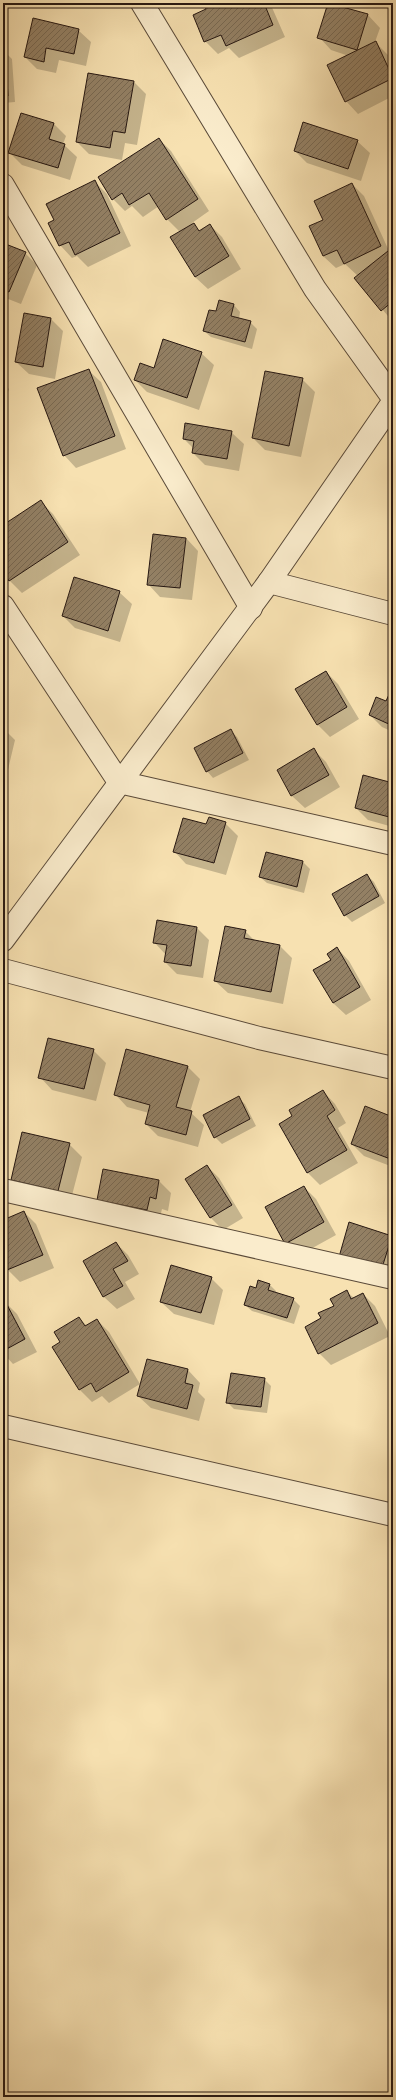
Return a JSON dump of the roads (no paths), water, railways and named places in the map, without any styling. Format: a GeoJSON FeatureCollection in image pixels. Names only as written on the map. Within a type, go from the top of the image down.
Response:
{"type":"FeatureCollection","features":[{"type":"Feature","properties":{"kind":"street"},"geometry":{"type":"LineString","coordinates":[[142,3],[315,289],[393,398]]}},
{"type":"Feature","properties":{"kind":"street"},"geometry":{"type":"LineString","coordinates":[[3,185],[251,608]]}},
{"type":"Feature","properties":{"kind":"street"},"geometry":{"type":"LineString","coordinates":[[3,940],[270,582],[393,402]]}},
{"type":"Feature","properties":{"kind":"street"},"geometry":{"type":"LineString","coordinates":[[270,582],[393,614]]}},
{"type":"Feature","properties":{"kind":"street"},"geometry":{"type":"LineString","coordinates":[[3,606],[120,782],[393,844]]}},
{"type":"Feature","properties":{"kind":"street"},"geometry":{"type":"LineString","coordinates":[[3,970],[259,1038],[393,1068]]}},
{"type":"Feature","properties":{"kind":"street"},"geometry":{"type":"LineString","coordinates":[[3,1190],[393,1278]]}},
{"type":"Feature","properties":{"kind":"street"},"geometry":{"type":"LineString","coordinates":[[3,1426],[393,1515]]}}]}
